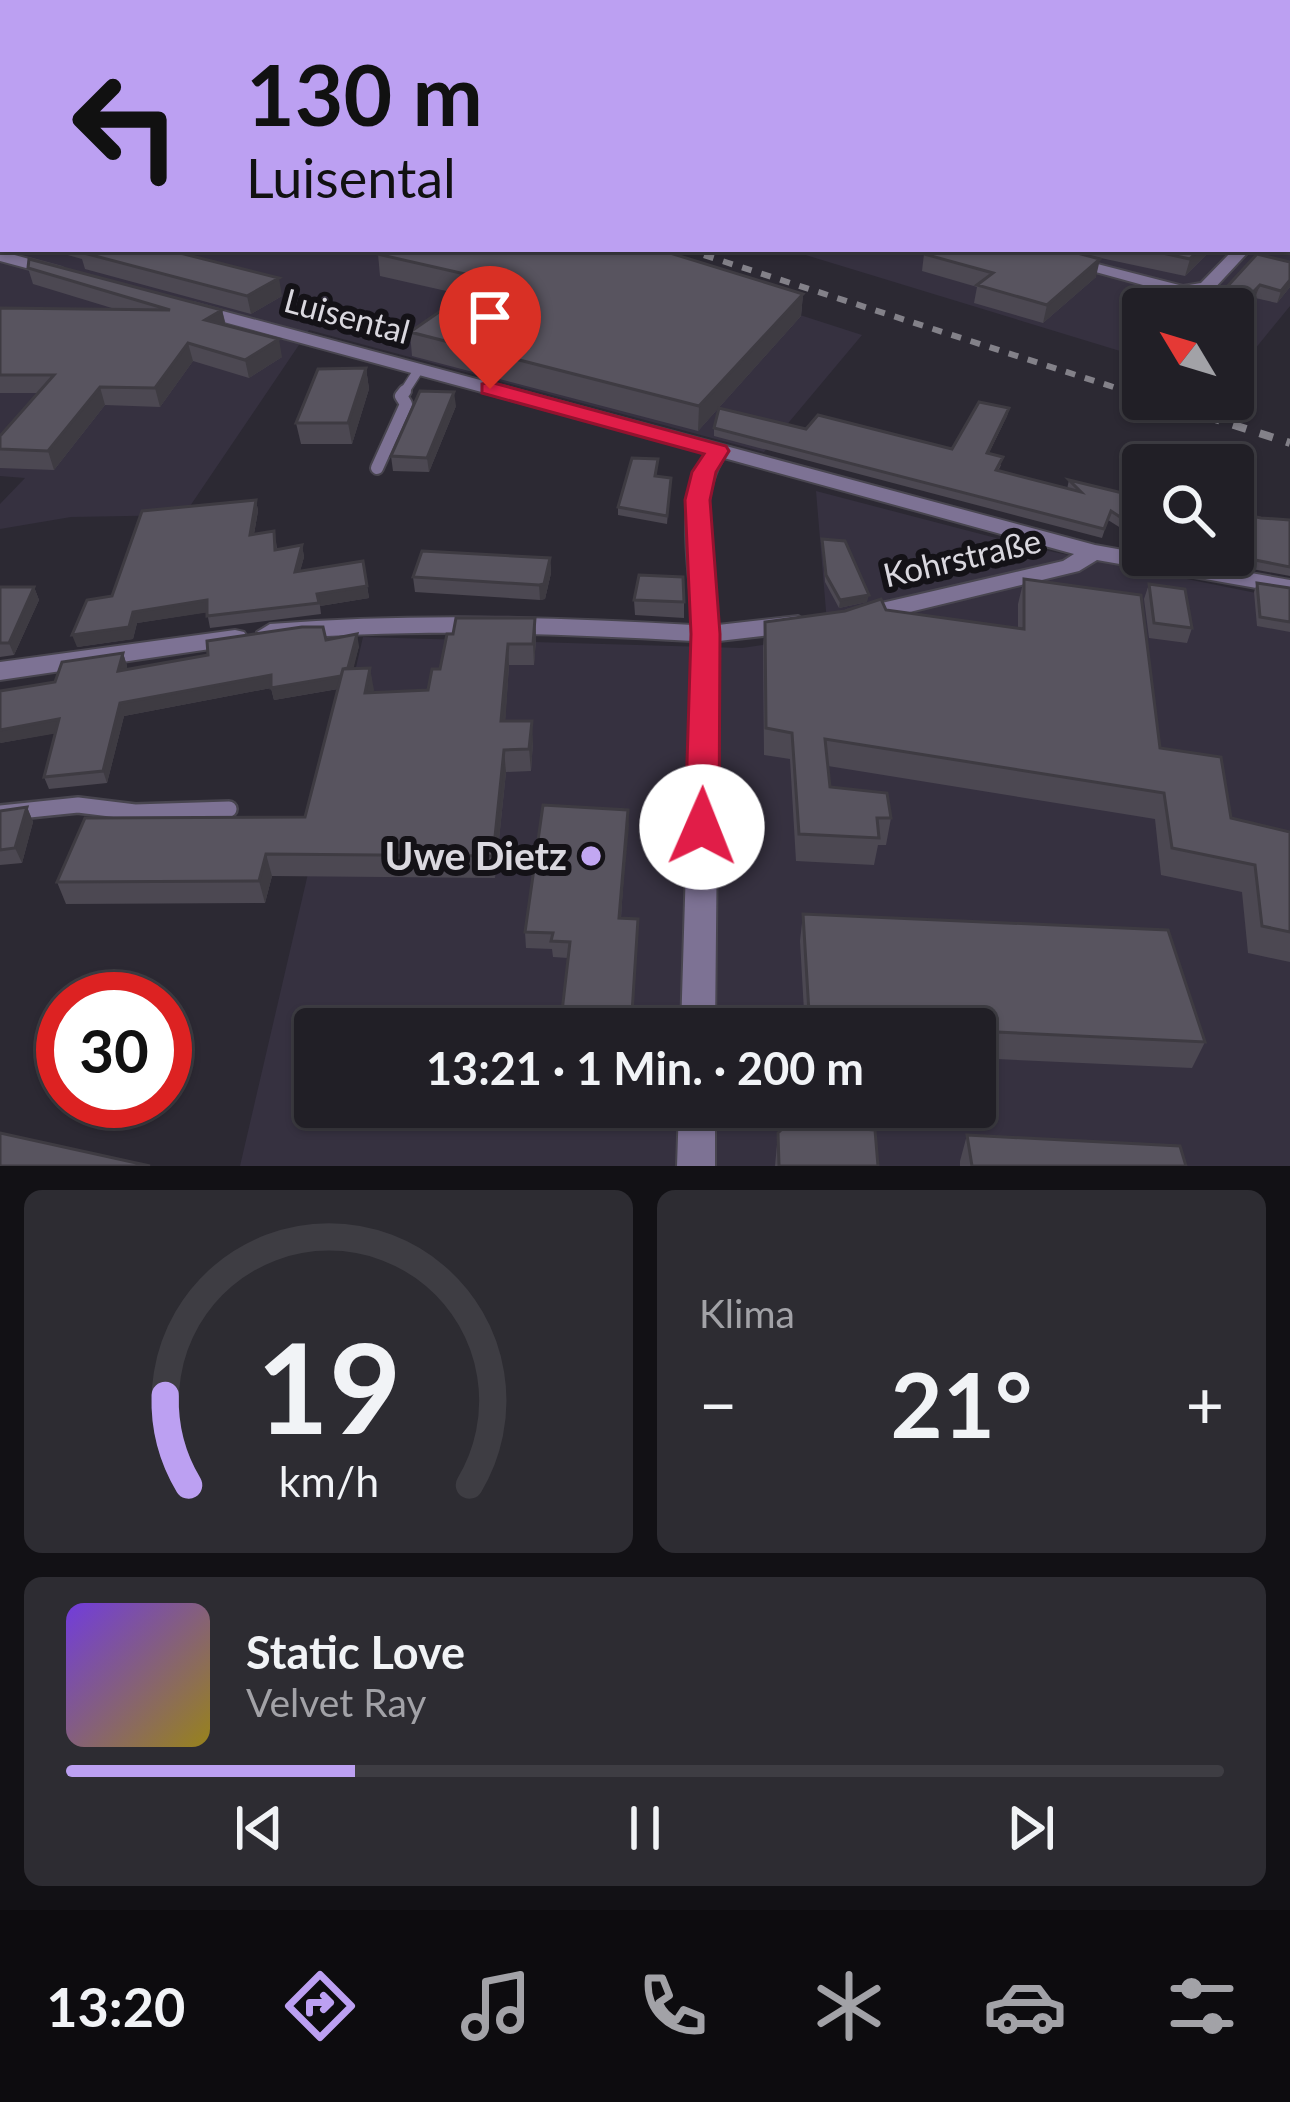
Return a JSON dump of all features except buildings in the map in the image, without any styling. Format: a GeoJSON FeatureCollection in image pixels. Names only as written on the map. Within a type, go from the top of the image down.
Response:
{"type":"FeatureCollection","features":[{"type":"Feature","properties":{"kind":"street"},"geometry":{"type":"LineString","coordinates":[[1031,252],[1183,291],[1207,287],[1240,252]]}},
{"type":"Feature","properties":{"kind":"street"},"geometry":{"type":"LineString","coordinates":[[0,256],[83,278]]}},
{"type":"Feature","properties":{"kind":"street","name":"Luisental"},"geometry":{"type":"LineString","coordinates":[[170,302],[1094,552]]}},
{"type":"Feature","properties":{"kind":"street"},"geometry":{"type":"LineString","coordinates":[[698,1008],[706,634],[697,500],[704,472],[718,451]]}},
{"type":"Feature","properties":{"kind":"street","name":"Kohrstraße"},"geometry":{"type":"LineString","coordinates":[[0,671],[304,627],[572,626],[706,634],[850,619],[1071,566],[1094,552],[1290,587]]}},
{"type":"Feature","properties":{"kind":"street"},"geometry":{"type":"LineString","coordinates":[[696,1166],[697,1128]]}},
{"type":"Feature","properties":{"kind":"lane"},"geometry":{"type":"LineString","coordinates":[[376,468],[406,404],[400,396],[419,369]]}},
{"type":"Feature","properties":{"kind":"lane"},"geometry":{"type":"LineString","coordinates":[[0,813],[79,805],[135,812],[229,809]]}},
{"type":"Feature","properties":{"kind":"shaded area"},"geometry":{"type":"Polygon","coordinates":[[[0,252],[604,252],[862,335],[764,452],[309,330],[184,515],[71,517],[0,529],[0,504],[25,478],[0,476],[0,252]]]}},
{"type":"Feature","properties":{"kind":"shaded area"},"geometry":{"type":"Polygon","coordinates":[[[796,252],[1282,252],[1290,254],[1290,306],[1254,350],[1254,288],[1122,288],[1122,352],[796,252]]]}},
{"type":"Feature","properties":{"kind":"shaded area"},"geometry":{"type":"Polygon","coordinates":[[[816,491],[1122,566],[1122,576],[1172,576],[1290,600],[1290,1166],[240,1166],[363,637],[742,648],[828,635],[816,491]]]}},
{"type":"Feature","properties":{"kind":"railway"},"geometry":{"type":"LineString","coordinates":[[694,252],[1122,390]]}},
{"type":"Feature","properties":{"kind":"railway"},"geometry":{"type":"LineString","coordinates":[[1218,420],[1290,443]]}},
{"type":"Feature","properties":{"kind":"place","name":"Uwe Dietz"},"geometry":{"type":"Point","coordinates":[591,856]}},
{"type":"Feature","properties":{"kind":"route"},"geometry":{"type":"LineString","coordinates":[[490,389],[718,451],[704,472],[697,500],[706,634],[702,827]]}}]}
